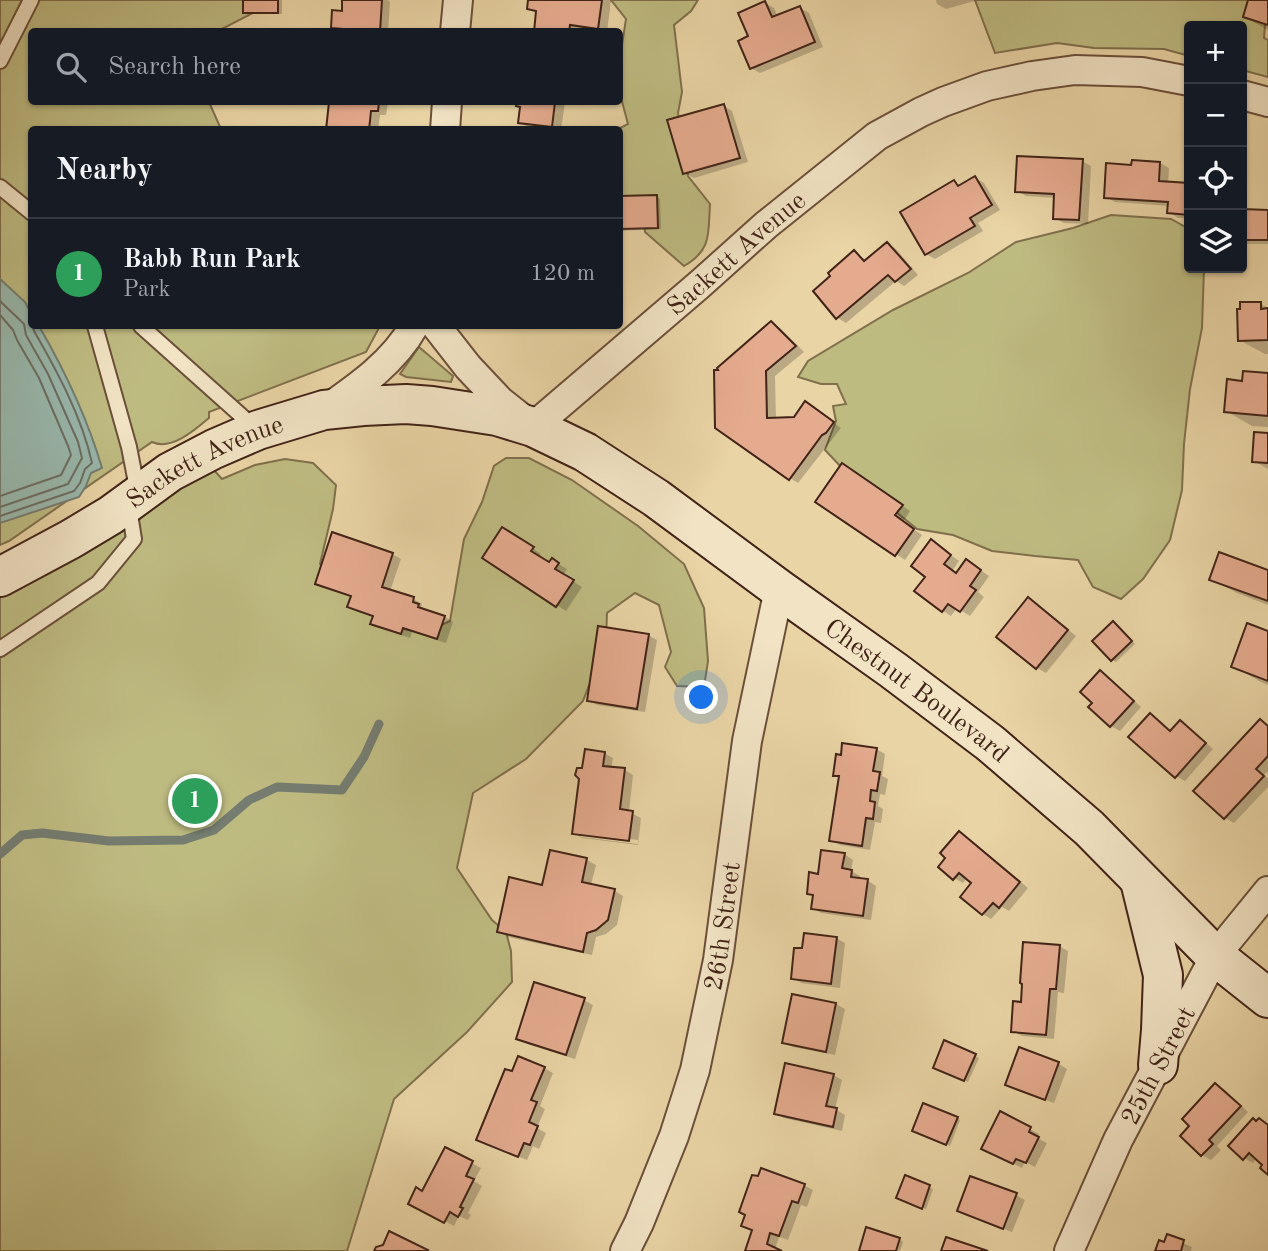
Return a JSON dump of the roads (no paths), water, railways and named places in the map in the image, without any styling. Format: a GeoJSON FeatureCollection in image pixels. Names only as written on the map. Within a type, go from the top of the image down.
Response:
{"type":"FeatureCollection","features":[{"type":"Feature","properties":{"kind":"street"},"geometry":{"type":"LineString","coordinates":[[455,28],[458,0]]}},
{"type":"Feature","properties":{"kind":"street","name":"Sackett Avenue"},"geometry":{"type":"LineString","coordinates":[[0,577],[52,550],[133,499],[169,472],[258,430],[324,410],[374,405],[432,406],[497,416],[533,427],[766,225],[877,136],[943,102],[988,86],[1076,70],[1142,72],[1184,80]]}},
{"type":"Feature","properties":{"kind":"street"},"geometry":{"type":"LineString","coordinates":[[1247,96],[1268,102]]}},
{"type":"Feature","properties":{"kind":"street"},"geometry":{"type":"LineString","coordinates":[[444,126],[447,105]]}},
{"type":"Feature","properties":{"kind":"street"},"geometry":{"type":"LineString","coordinates":[[324,410],[384,364],[412,329]]}},
{"type":"Feature","properties":{"kind":"street"},"geometry":{"type":"LineString","coordinates":[[438,329],[468,367],[500,401],[533,427]]}},
{"type":"Feature","properties":{"kind":"street","name":"Chestnut Boulevard"},"geometry":{"type":"LineString","coordinates":[[533,427],[585,452],[656,498],[990,743],[1089,828],[1216,956],[1268,998]]}},
{"type":"Feature","properties":{"kind":"street","name":"26th Street"},"geometry":{"type":"LineString","coordinates":[[625,1251],[674,1136],[695,1070],[718,960],[747,741],[779,589]]}},
{"type":"Feature","properties":{"kind":"street"},"geometry":{"type":"LineString","coordinates":[[1140,879],[1163,975],[1158,1065]]}},
{"type":"Feature","properties":{"kind":"street","name":"25th Street"},"geometry":{"type":"LineString","coordinates":[[1069,1251],[1118,1140],[1216,956],[1268,891]]}},
{"type":"Feature","properties":{"kind":"lane"},"geometry":{"type":"LineString","coordinates":[[0,61],[31,0]]}},
{"type":"Feature","properties":{"kind":"lane"},"geometry":{"type":"LineString","coordinates":[[0,187],[28,210]]}},
{"type":"Feature","properties":{"kind":"lane"},"geometry":{"type":"LineString","coordinates":[[0,649],[98,583],[134,538],[129,447],[96,329]]}},
{"type":"Feature","properties":{"kind":"lane"},"geometry":{"type":"LineString","coordinates":[[144,329],[258,430]]}},
{"type":"Feature","properties":{"kind":"water"},"geometry":{"type":"Polygon","coordinates":[[[0,279],[25,302],[28,308],[28,329],[41,329],[49,343],[82,413],[102,468],[91,473],[79,497],[0,523],[0,279]]]}},
{"type":"Feature","properties":{"kind":"waterway"},"geometry":{"type":"LineString","coordinates":[[0,854],[22,835],[42,833],[109,841],[183,840],[214,830],[249,800],[277,787],[342,790],[364,757],[379,724]]}},
{"type":"Feature","properties":{"kind":"place","name":"Babb Run Park"},"geometry":{"type":"Point","coordinates":[195,801]}}]}
